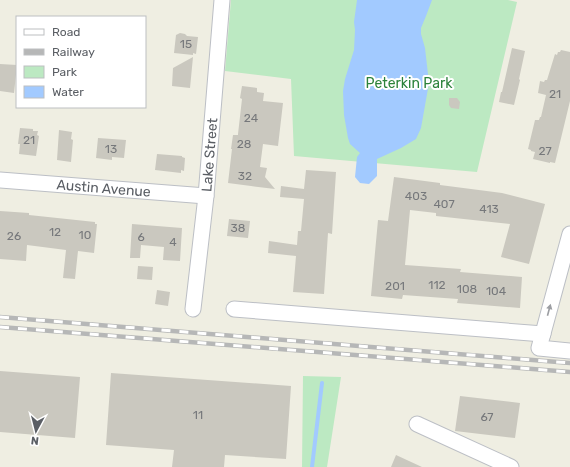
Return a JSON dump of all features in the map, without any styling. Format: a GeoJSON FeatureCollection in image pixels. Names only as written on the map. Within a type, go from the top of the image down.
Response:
{"type":"FeatureCollection","features":[{"type":"Feature","properties":{"kind":"street","name":"Lake Street"},"geometry":{"type":"LineString","coordinates":[[193,309],[206,196],[222,0]]}},
{"type":"Feature","properties":{"kind":"street","name":"Austin Avenue"},"geometry":{"type":"LineString","coordinates":[[0,180],[206,196]]}},
{"type":"Feature","properties":{"kind":"street"},"geometry":{"type":"LineString","coordinates":[[541,341],[570,234]]}},
{"type":"Feature","properties":{"kind":"street"},"geometry":{"type":"LineString","coordinates":[[234,309],[541,341],[570,351]]}},
{"type":"Feature","properties":{"kind":"street"},"geometry":{"type":"LineString","coordinates":[[417,424],[511,467]]}},
{"type":"Feature","properties":{"kind":"green space","name":"Peterkin Park"},"geometry":{"type":"Polygon","coordinates":[[[231,0],[508,0],[517,2],[477,172],[294,156],[291,79],[225,71],[231,0]]]}},
{"type":"Feature","properties":{"kind":"green space"},"geometry":{"type":"Polygon","coordinates":[[[303,376],[341,377],[327,467],[302,467],[303,376]]]}},
{"type":"Feature","properties":{"kind":"water"},"geometry":{"type":"Polygon","coordinates":[[[357,0],[432,0],[421,28],[429,83],[421,128],[416,139],[377,159],[377,176],[369,184],[360,183],[355,177],[357,157],[360,153],[350,144],[344,115],[343,91],[354,50],[354,22],[357,0]]]}},
{"type":"Feature","properties":{"kind":"building"},"geometry":{"type":"Polygon","coordinates":[[[180,33],[187,36],[198,37],[196,54],[174,53],[176,35],[180,33]]]}},
{"type":"Feature","properties":{"kind":"building"},"geometry":{"type":"Polygon","coordinates":[[[512,48],[525,51],[514,105],[499,102],[512,48]]]}},
{"type":"Feature","properties":{"kind":"building"},"geometry":{"type":"Polygon","coordinates":[[[561,50],[570,52],[570,101],[555,163],[550,163],[533,159],[535,152],[528,149],[535,120],[539,120],[541,117],[546,95],[538,93],[540,81],[544,82],[547,80],[555,54],[557,55],[561,50]]]}},
{"type":"Feature","properties":{"kind":"building"},"geometry":{"type":"Polygon","coordinates":[[[193,57],[190,88],[172,86],[173,68],[193,57]]]}},
{"type":"Feature","properties":{"kind":"building"},"geometry":{"type":"Polygon","coordinates":[[[0,64],[16,65],[14,93],[0,91],[0,64]]]}},
{"type":"Feature","properties":{"kind":"building"},"geometry":{"type":"Polygon","coordinates":[[[242,86],[257,88],[257,92],[264,93],[263,101],[283,103],[278,146],[263,144],[260,167],[267,168],[265,177],[275,189],[228,183],[233,135],[238,135],[242,86]]]}},
{"type":"Feature","properties":{"kind":"building"},"geometry":{"type":"Polygon","coordinates":[[[449,98],[457,98],[460,102],[459,109],[451,108],[449,105],[449,98]]]}},
{"type":"Feature","properties":{"kind":"building"},"geometry":{"type":"Polygon","coordinates":[[[20,128],[38,131],[37,135],[39,136],[36,156],[19,154],[20,144],[18,144],[20,128]]]}},
{"type":"Feature","properties":{"kind":"building"},"geometry":{"type":"Polygon","coordinates":[[[59,130],[72,132],[71,139],[73,140],[71,162],[57,160],[59,130]]]}},
{"type":"Feature","properties":{"kind":"building"},"geometry":{"type":"Polygon","coordinates":[[[98,138],[126,140],[124,158],[112,157],[112,160],[96,158],[98,138]]]}},
{"type":"Feature","properties":{"kind":"building"},"geometry":{"type":"Polygon","coordinates":[[[157,154],[182,156],[185,158],[184,171],[181,170],[181,173],[155,170],[157,154]]]}},
{"type":"Feature","properties":{"kind":"building"},"geometry":{"type":"Polygon","coordinates":[[[306,170],[336,172],[332,234],[328,233],[324,294],[293,292],[296,256],[268,253],[269,241],[297,245],[298,231],[301,231],[304,199],[280,197],[281,186],[304,189],[306,170]]]}},
{"type":"Feature","properties":{"kind":"building"},"geometry":{"type":"Polygon","coordinates":[[[394,177],[502,193],[545,204],[529,264],[501,257],[510,224],[436,216],[436,213],[410,210],[405,265],[461,269],[460,272],[522,277],[520,308],[457,303],[458,299],[403,295],[402,299],[371,296],[378,220],[388,221],[394,177]]]}},
{"type":"Feature","properties":{"kind":"building"},"geometry":{"type":"Polygon","coordinates":[[[0,211],[29,213],[29,215],[95,222],[95,224],[97,224],[94,253],[78,251],[75,279],[63,278],[66,250],[27,245],[26,261],[0,259],[0,211]]]}},
{"type":"Feature","properties":{"kind":"building"},"geometry":{"type":"Polygon","coordinates":[[[229,219],[250,221],[248,238],[227,236],[229,219]]]}},
{"type":"Feature","properties":{"kind":"building"},"geometry":{"type":"Polygon","coordinates":[[[132,224],[182,228],[180,261],[163,260],[164,247],[141,245],[140,258],[130,258],[132,224]]]}},
{"type":"Feature","properties":{"kind":"building"},"geometry":{"type":"Polygon","coordinates":[[[138,266],[153,267],[152,280],[137,279],[138,266]]]}},
{"type":"Feature","properties":{"kind":"building"},"geometry":{"type":"Polygon","coordinates":[[[157,290],[170,292],[168,306],[155,304],[157,290]]]}},
{"type":"Feature","properties":{"kind":"building"},"geometry":{"type":"Polygon","coordinates":[[[0,371],[80,377],[75,438],[0,432],[0,371]]]}},
{"type":"Feature","properties":{"kind":"building"},"geometry":{"type":"Polygon","coordinates":[[[111,373],[291,386],[286,459],[225,455],[224,467],[172,467],[174,450],[106,445],[111,373]]]}},
{"type":"Feature","properties":{"kind":"building"},"geometry":{"type":"Polygon","coordinates":[[[460,396],[520,403],[515,438],[455,431],[460,396]]]}},
{"type":"Feature","properties":{"kind":"building"},"geometry":{"type":"Polygon","coordinates":[[[396,455],[422,467],[391,467],[396,455]]]}},
{"type":"Feature","properties":{"kind":"waterway"},"geometry":{"type":"LineString","coordinates":[[312,467],[322,383]]}},
{"type":"Feature","properties":{"kind":"railway"},"geometry":{"type":"LineString","coordinates":[[0,317],[570,363]]}},
{"type":"Feature","properties":{"kind":"railway"},"geometry":{"type":"LineString","coordinates":[[0,327],[570,372]]}}]}
